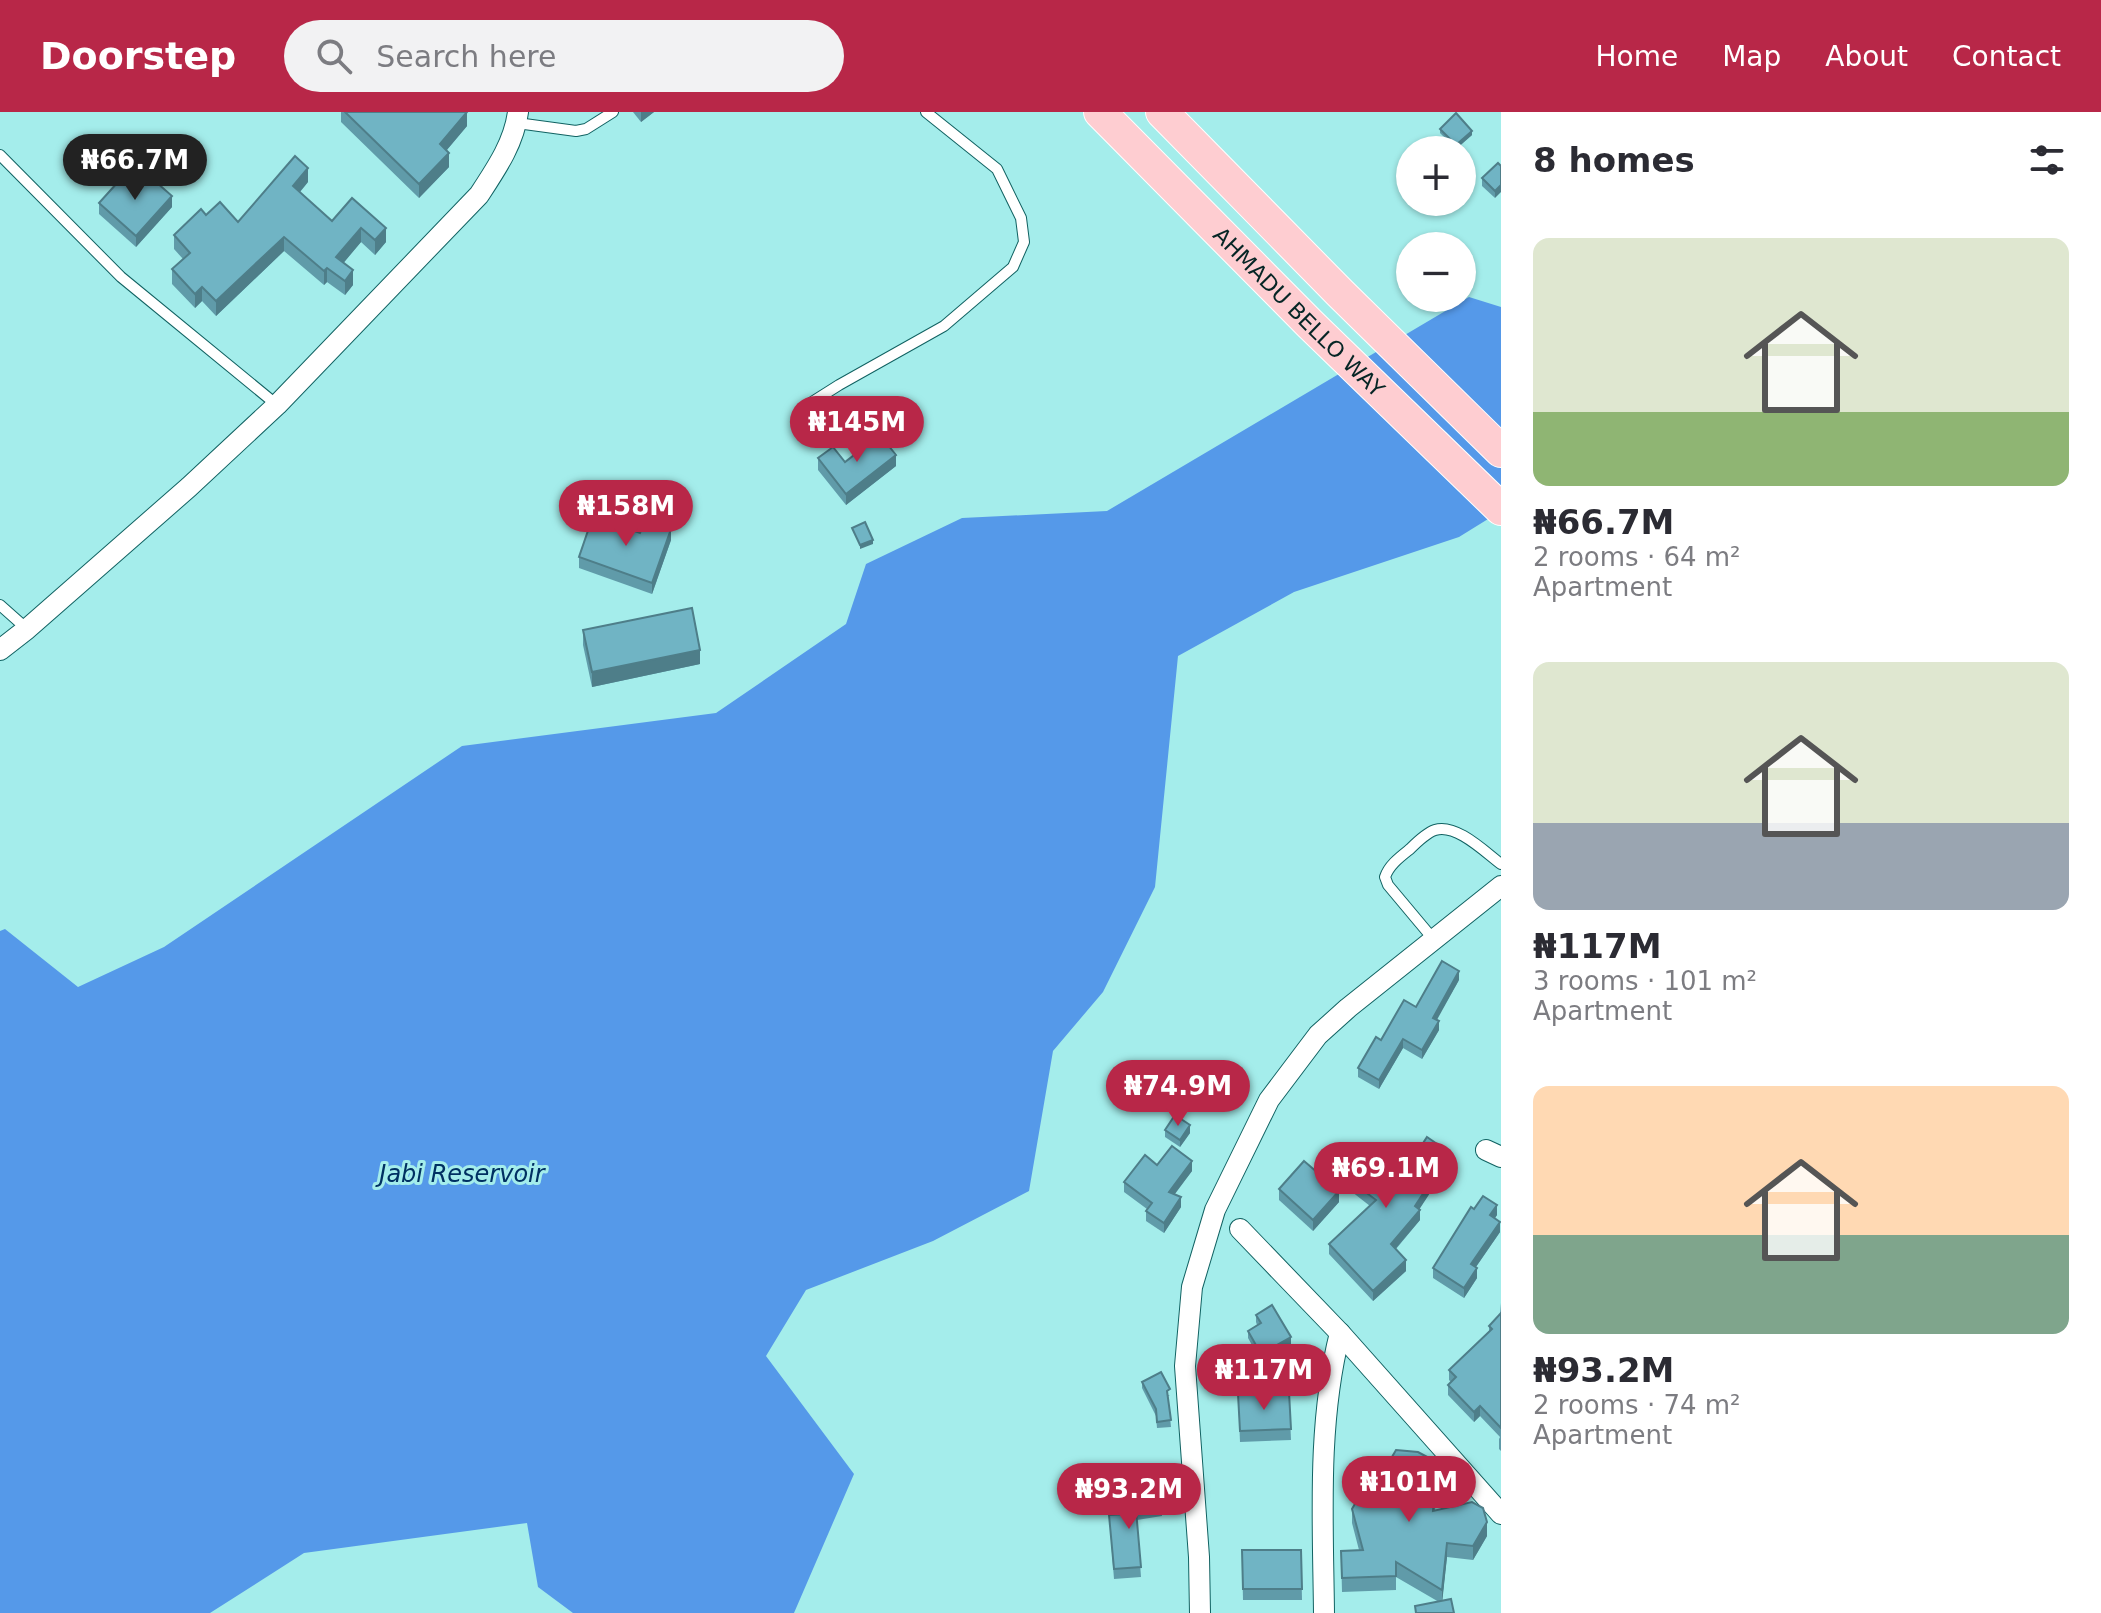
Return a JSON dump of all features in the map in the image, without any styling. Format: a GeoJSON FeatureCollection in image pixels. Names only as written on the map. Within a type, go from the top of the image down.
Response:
{"type":"FeatureCollection","features":[{"type":"Feature","properties":{"kind":"main road","name":"AHMADU BELLO WAY"},"geometry":{"type":"LineString","coordinates":[[1100,112],[1310,324],[1501,509]]}},
{"type":"Feature","properties":{"kind":"main road","name":"AHMADU BELLO WAY"},"geometry":{"type":"LineString","coordinates":[[1162,112],[1501,451]]}},
{"type":"Feature","properties":{"kind":"street"},"geometry":{"type":"LineString","coordinates":[[0,650],[189,487],[277,405],[479,195],[504,157],[517,117]]}},
{"type":"Feature","properties":{"kind":"street"},"geometry":{"type":"LineString","coordinates":[[1200,1613],[1185,1366],[1192,1287],[1215,1210],[1269,1100],[1318,1035],[1501,886]]}},
{"type":"Feature","properties":{"kind":"street"},"geometry":{"type":"LineString","coordinates":[[1240,1229],[1340,1333],[1501,1514]]}},
{"type":"Feature","properties":{"kind":"street"},"geometry":{"type":"LineString","coordinates":[[1324,1613],[1325,1418],[1332,1363],[1340,1333]]}},
{"type":"Feature","properties":{"kind":"lane"},"geometry":{"type":"LineString","coordinates":[[517,117],[576,131],[586,129],[613,112]]}},
{"type":"Feature","properties":{"kind":"lane"},"geometry":{"type":"LineString","coordinates":[[809,404],[944,326],[1013,267],[1024,242],[1021,218],[997,169],[926,112]]}},
{"type":"Feature","properties":{"kind":"lane"},"geometry":{"type":"LineString","coordinates":[[0,155],[121,277],[277,405]]}},
{"type":"Feature","properties":{"kind":"lane"},"geometry":{"type":"LineString","coordinates":[[0,605],[27,629]]}},
{"type":"Feature","properties":{"kind":"lane"},"geometry":{"type":"LineString","coordinates":[[1434,940],[1388,885],[1385,877],[1388,869],[1423,837],[1436,830],[1447,829],[1462,835],[1501,864]]}},
{"type":"Feature","properties":{"kind":"water","name":"Jabi Reservoir"},"geometry":{"type":"Polygon","coordinates":[[[1476,299],[1501,307],[1501,511],[1459,537],[1294,592],[1178,656],[1155,887],[1103,992],[1053,1051],[1029,1191],[933,1241],[806,1290],[766,1356],[854,1474],[794,1613],[573,1613],[538,1587],[527,1523],[304,1553],[210,1613],[0,1613],[0,931],[5,929],[78,987],[164,947],[462,746],[716,713],[846,624],[866,564],[962,518],[1107,511],[1444,312],[1476,312],[1476,299]]]}},
{"type":"Feature","properties":{"kind":"building"},"geometry":{"type":"Polygon","coordinates":[[[345,112],[467,112],[440,144],[449,153],[419,184],[345,112]]]}},
{"type":"Feature","properties":{"kind":"building"},"geometry":{"type":"Polygon","coordinates":[[[1456,113],[1472,131],[1466,136],[1447,136],[1440,129],[1456,113]]]}},
{"type":"Feature","properties":{"kind":"building"},"geometry":{"type":"Polygon","coordinates":[[[295,156],[308,168],[293,186],[332,221],[352,198],[386,228],[375,240],[361,228],[336,257],[353,270],[345,281],[327,268],[324,271],[284,237],[216,301],[202,287],[195,294],[172,269],[190,253],[174,235],[201,209],[206,215],[220,202],[238,222],[295,156]]]}},
{"type":"Feature","properties":{"kind":"building"},"geometry":{"type":"Polygon","coordinates":[[[1498,163],[1501,166],[1501,185],[1495,191],[1482,178],[1498,163]]]}},
{"type":"Feature","properties":{"kind":"building"},"geometry":{"type":"Polygon","coordinates":[[[128,171],[141,183],[148,175],[172,196],[136,236],[99,203],[128,171]]]}},
{"type":"Feature","properties":{"kind":"building"},"geometry":{"type":"Polygon","coordinates":[[[880,435],[896,455],[846,494],[818,458],[833,447],[845,462],[880,435]]]}},
{"type":"Feature","properties":{"kind":"building"},"geometry":{"type":"Polygon","coordinates":[[[593,516],[640,533],[645,520],[671,529],[652,583],[579,557],[593,516]]]}},
{"type":"Feature","properties":{"kind":"building"},"geometry":{"type":"Polygon","coordinates":[[[865,522],[873,540],[860,545],[852,528],[865,522]]]}},
{"type":"Feature","properties":{"kind":"building"},"geometry":{"type":"Polygon","coordinates":[[[692,608],[700,650],[592,672],[583,630],[692,608]]]}},
{"type":"Feature","properties":{"kind":"building"},"geometry":{"type":"Polygon","coordinates":[[[1442,961],[1459,971],[1433,1018],[1439,1021],[1422,1050],[1403,1039],[1379,1080],[1358,1068],[1376,1037],[1381,1040],[1404,1000],[1416,1007],[1442,961]]]}},
{"type":"Feature","properties":{"kind":"building"},"geometry":{"type":"Polygon","coordinates":[[[1175,1115],[1190,1125],[1180,1140],[1165,1130],[1175,1115]]]}},
{"type":"Feature","properties":{"kind":"building"},"geometry":{"type":"Polygon","coordinates":[[[1427,1137],[1440,1146],[1433,1156],[1443,1163],[1415,1206],[1420,1210],[1391,1244],[1406,1260],[1373,1291],[1329,1244],[1376,1200],[1347,1178],[1367,1152],[1383,1164],[1395,1146],[1403,1151],[1408,1144],[1418,1151],[1427,1137]]]}},
{"type":"Feature","properties":{"kind":"building"},"geometry":{"type":"Polygon","coordinates":[[[1172,1146],[1192,1161],[1169,1192],[1181,1197],[1164,1223],[1146,1211],[1152,1203],[1124,1182],[1145,1155],[1157,1165],[1172,1146]]]}},
{"type":"Feature","properties":{"kind":"building"},"geometry":{"type":"Polygon","coordinates":[[[1304,1161],[1339,1191],[1313,1220],[1279,1189],[1304,1161]]]}},
{"type":"Feature","properties":{"kind":"building"},"geometry":{"type":"Polygon","coordinates":[[[1483,1196],[1497,1205],[1490,1215],[1500,1222],[1471,1264],[1477,1268],[1464,1288],[1433,1268],[1471,1207],[1474,1209],[1483,1196]]]}},
{"type":"Feature","properties":{"kind":"building"},"geometry":{"type":"Polygon","coordinates":[[[1272,1305],[1291,1337],[1261,1354],[1248,1331],[1261,1323],[1256,1315],[1272,1305]]]}},
{"type":"Feature","properties":{"kind":"building"},"geometry":{"type":"Polygon","coordinates":[[[1501,1313],[1501,1428],[1480,1406],[1474,1412],[1448,1385],[1456,1377],[1449,1370],[1492,1329],[1489,1326],[1501,1313]]]}},
{"type":"Feature","properties":{"kind":"building"},"geometry":{"type":"Polygon","coordinates":[[[1161,1372],[1170,1389],[1167,1391],[1171,1420],[1157,1422],[1156,1409],[1142,1382],[1161,1372]]]}},
{"type":"Feature","properties":{"kind":"building"},"geometry":{"type":"Polygon","coordinates":[[[1289,1392],[1291,1429],[1240,1431],[1238,1394],[1289,1392]]]}},
{"type":"Feature","properties":{"kind":"building"},"geometry":{"type":"Polygon","coordinates":[[[1396,1450],[1418,1452],[1431,1459],[1436,1481],[1433,1511],[1472,1502],[1483,1508],[1487,1522],[1473,1546],[1447,1543],[1442,1590],[1396,1562],[1396,1576],[1342,1578],[1341,1551],[1363,1550],[1352,1509],[1363,1490],[1383,1492],[1385,1469],[1396,1450]]]}},
{"type":"Feature","properties":{"kind":"building"},"geometry":{"type":"Polygon","coordinates":[[[1160,1493],[1162,1506],[1136,1510],[1141,1567],[1114,1569],[1109,1515],[1125,1514],[1122,1498],[1160,1493]]]}},
{"type":"Feature","properties":{"kind":"building"},"geometry":{"type":"Polygon","coordinates":[[[1242,1550],[1301,1550],[1302,1589],[1243,1589],[1242,1550]]]}},
{"type":"Feature","properties":{"kind":"building"},"geometry":{"type":"Polygon","coordinates":[[[1451,1599],[1454,1613],[1416,1613],[1415,1606],[1451,1599]]]}}]}
